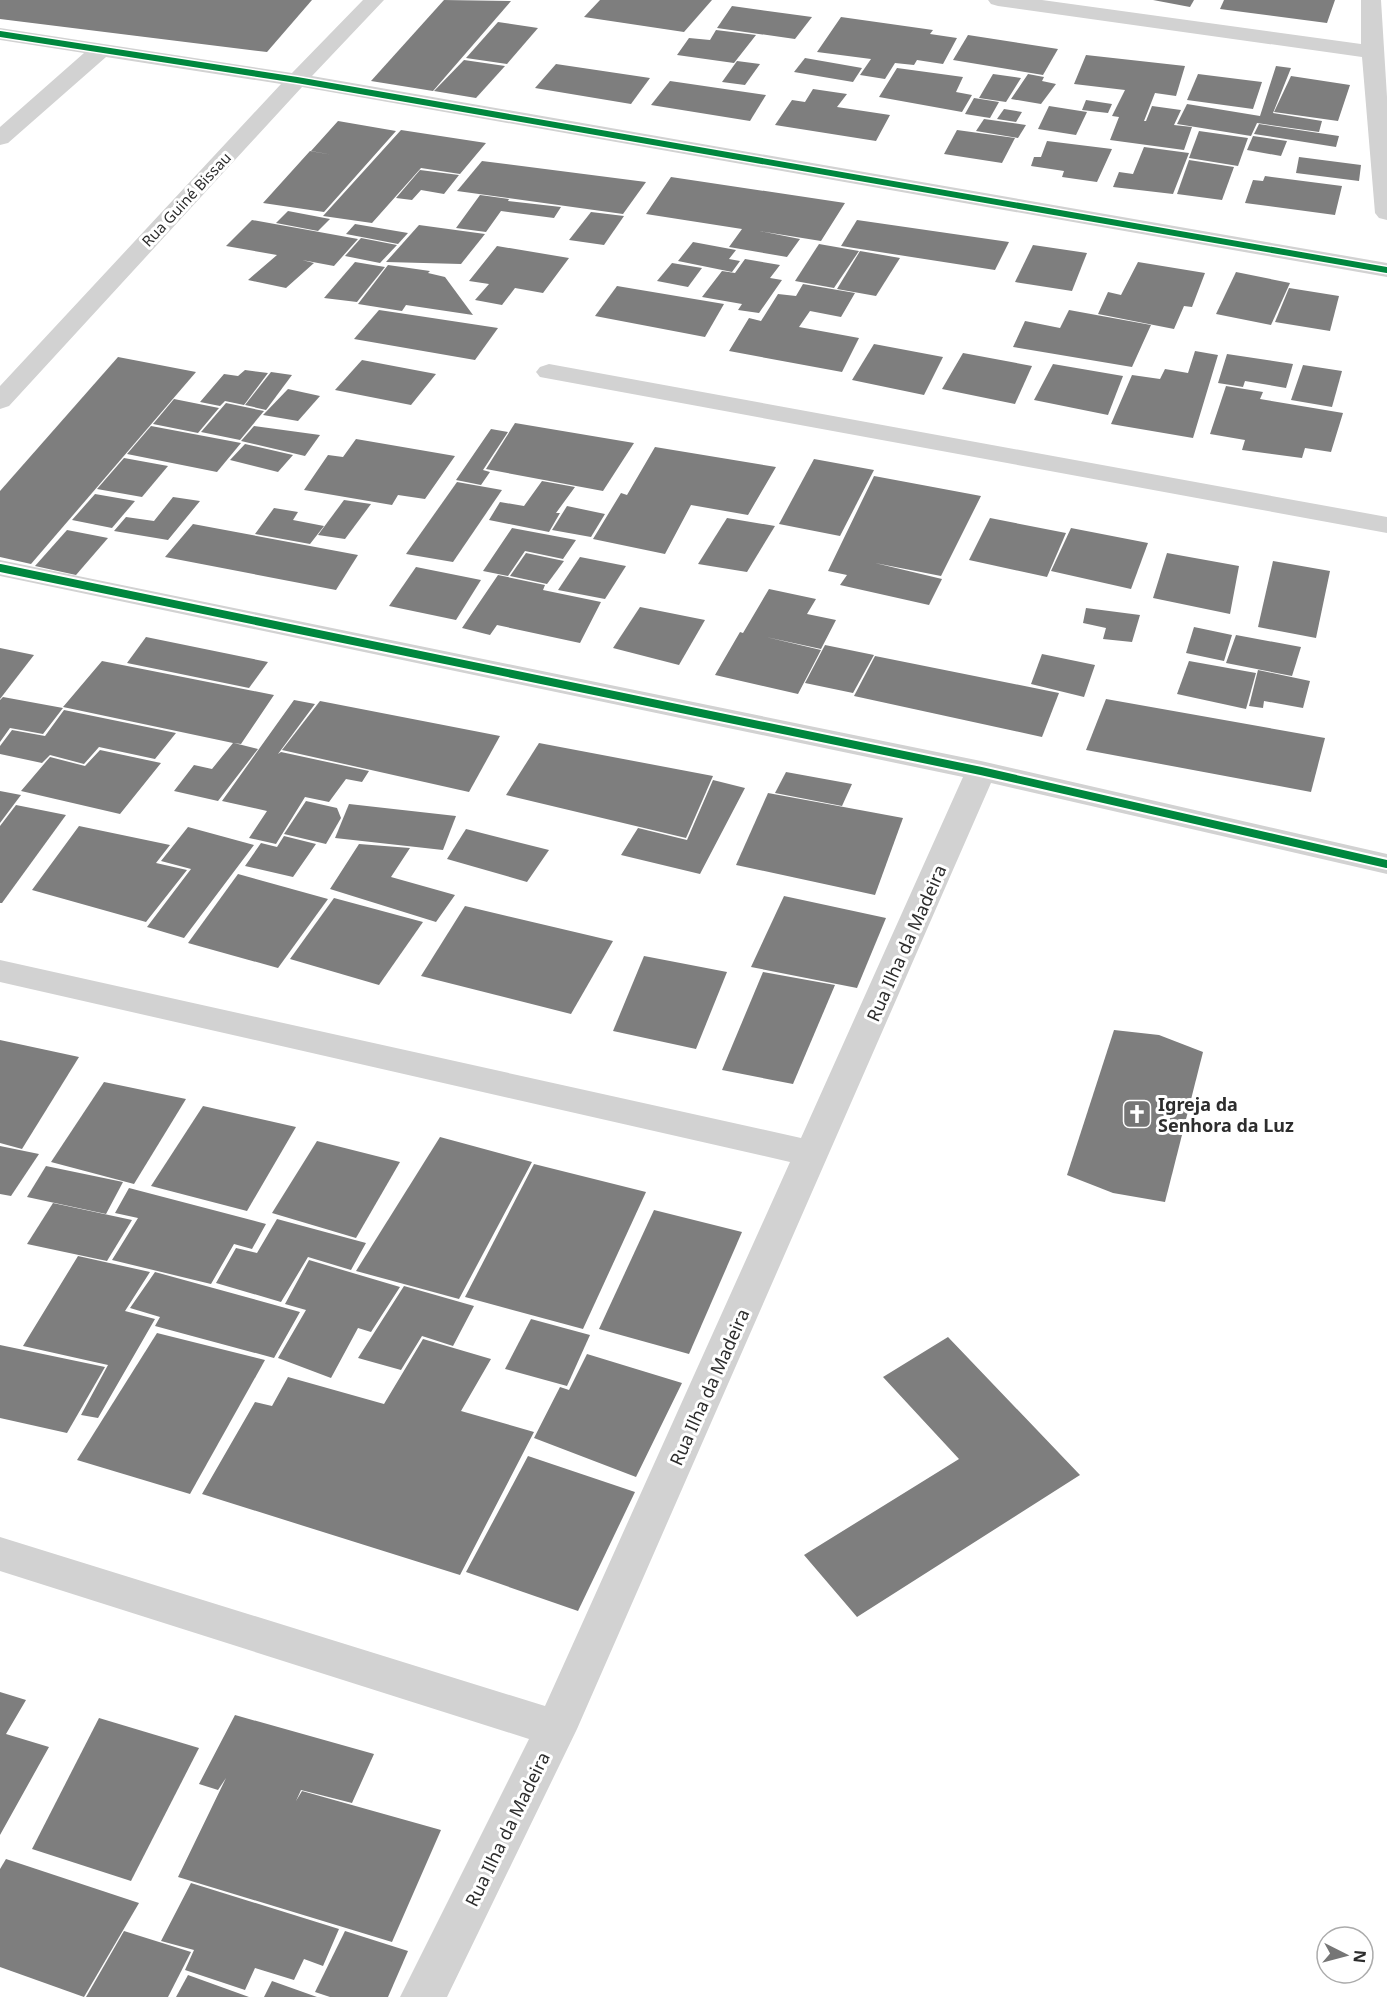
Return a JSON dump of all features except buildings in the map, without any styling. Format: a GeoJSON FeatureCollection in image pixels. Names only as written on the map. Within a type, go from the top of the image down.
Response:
{"type":"FeatureCollection","features":[{"type":"Feature","properties":{"kind":"street","name":"Rua Guiné Bissau"},"geometry":{"type":"LineString","coordinates":[[0,400],[374,0]]}},
{"type":"Feature","properties":{"kind":"street"},"geometry":{"type":"LineString","coordinates":[[998,0],[1372,52]]}},
{"type":"Feature","properties":{"kind":"street"},"geometry":{"type":"LineString","coordinates":[[1371,0],[1372,52],[1387,213]]}},
{"type":"Feature","properties":{"kind":"street"},"geometry":{"type":"LineString","coordinates":[[0,34],[297,80],[1387,270]]}},
{"type":"Feature","properties":{"kind":"street"},"geometry":{"type":"LineString","coordinates":[[0,138],[102,49]]}},
{"type":"Feature","properties":{"kind":"street"},"geometry":{"type":"LineString","coordinates":[[549,372],[1387,525]]}},
{"type":"Feature","properties":{"kind":"street"},"geometry":{"type":"LineString","coordinates":[[0,568],[981,771],[1387,864]]}},
{"type":"Feature","properties":{"kind":"street","name":"Rua Ilha da Madeira"},"geometry":{"type":"LineString","coordinates":[[423,1997],[556,1729],[981,771]]}},
{"type":"Feature","properties":{"kind":"street"},"geometry":{"type":"LineString","coordinates":[[0,971],[813,1154]]}},
{"type":"Feature","properties":{"kind":"street"},"geometry":{"type":"LineString","coordinates":[[0,1554],[556,1729]]}},
{"type":"Feature","properties":{"kind":"cycle path"},"geometry":{"type":"LineString","coordinates":[[0,34],[297,80],[1387,270]]}},
{"type":"Feature","properties":{"kind":"cycle path"},"geometry":{"type":"LineString","coordinates":[[0,568],[981,771],[1387,864]]}},
{"type":"Feature","properties":{"kind":"place","name":"Igreja da Senhora da Luz"},"geometry":{"type":"Point","coordinates":[1137,1114]}}]}
